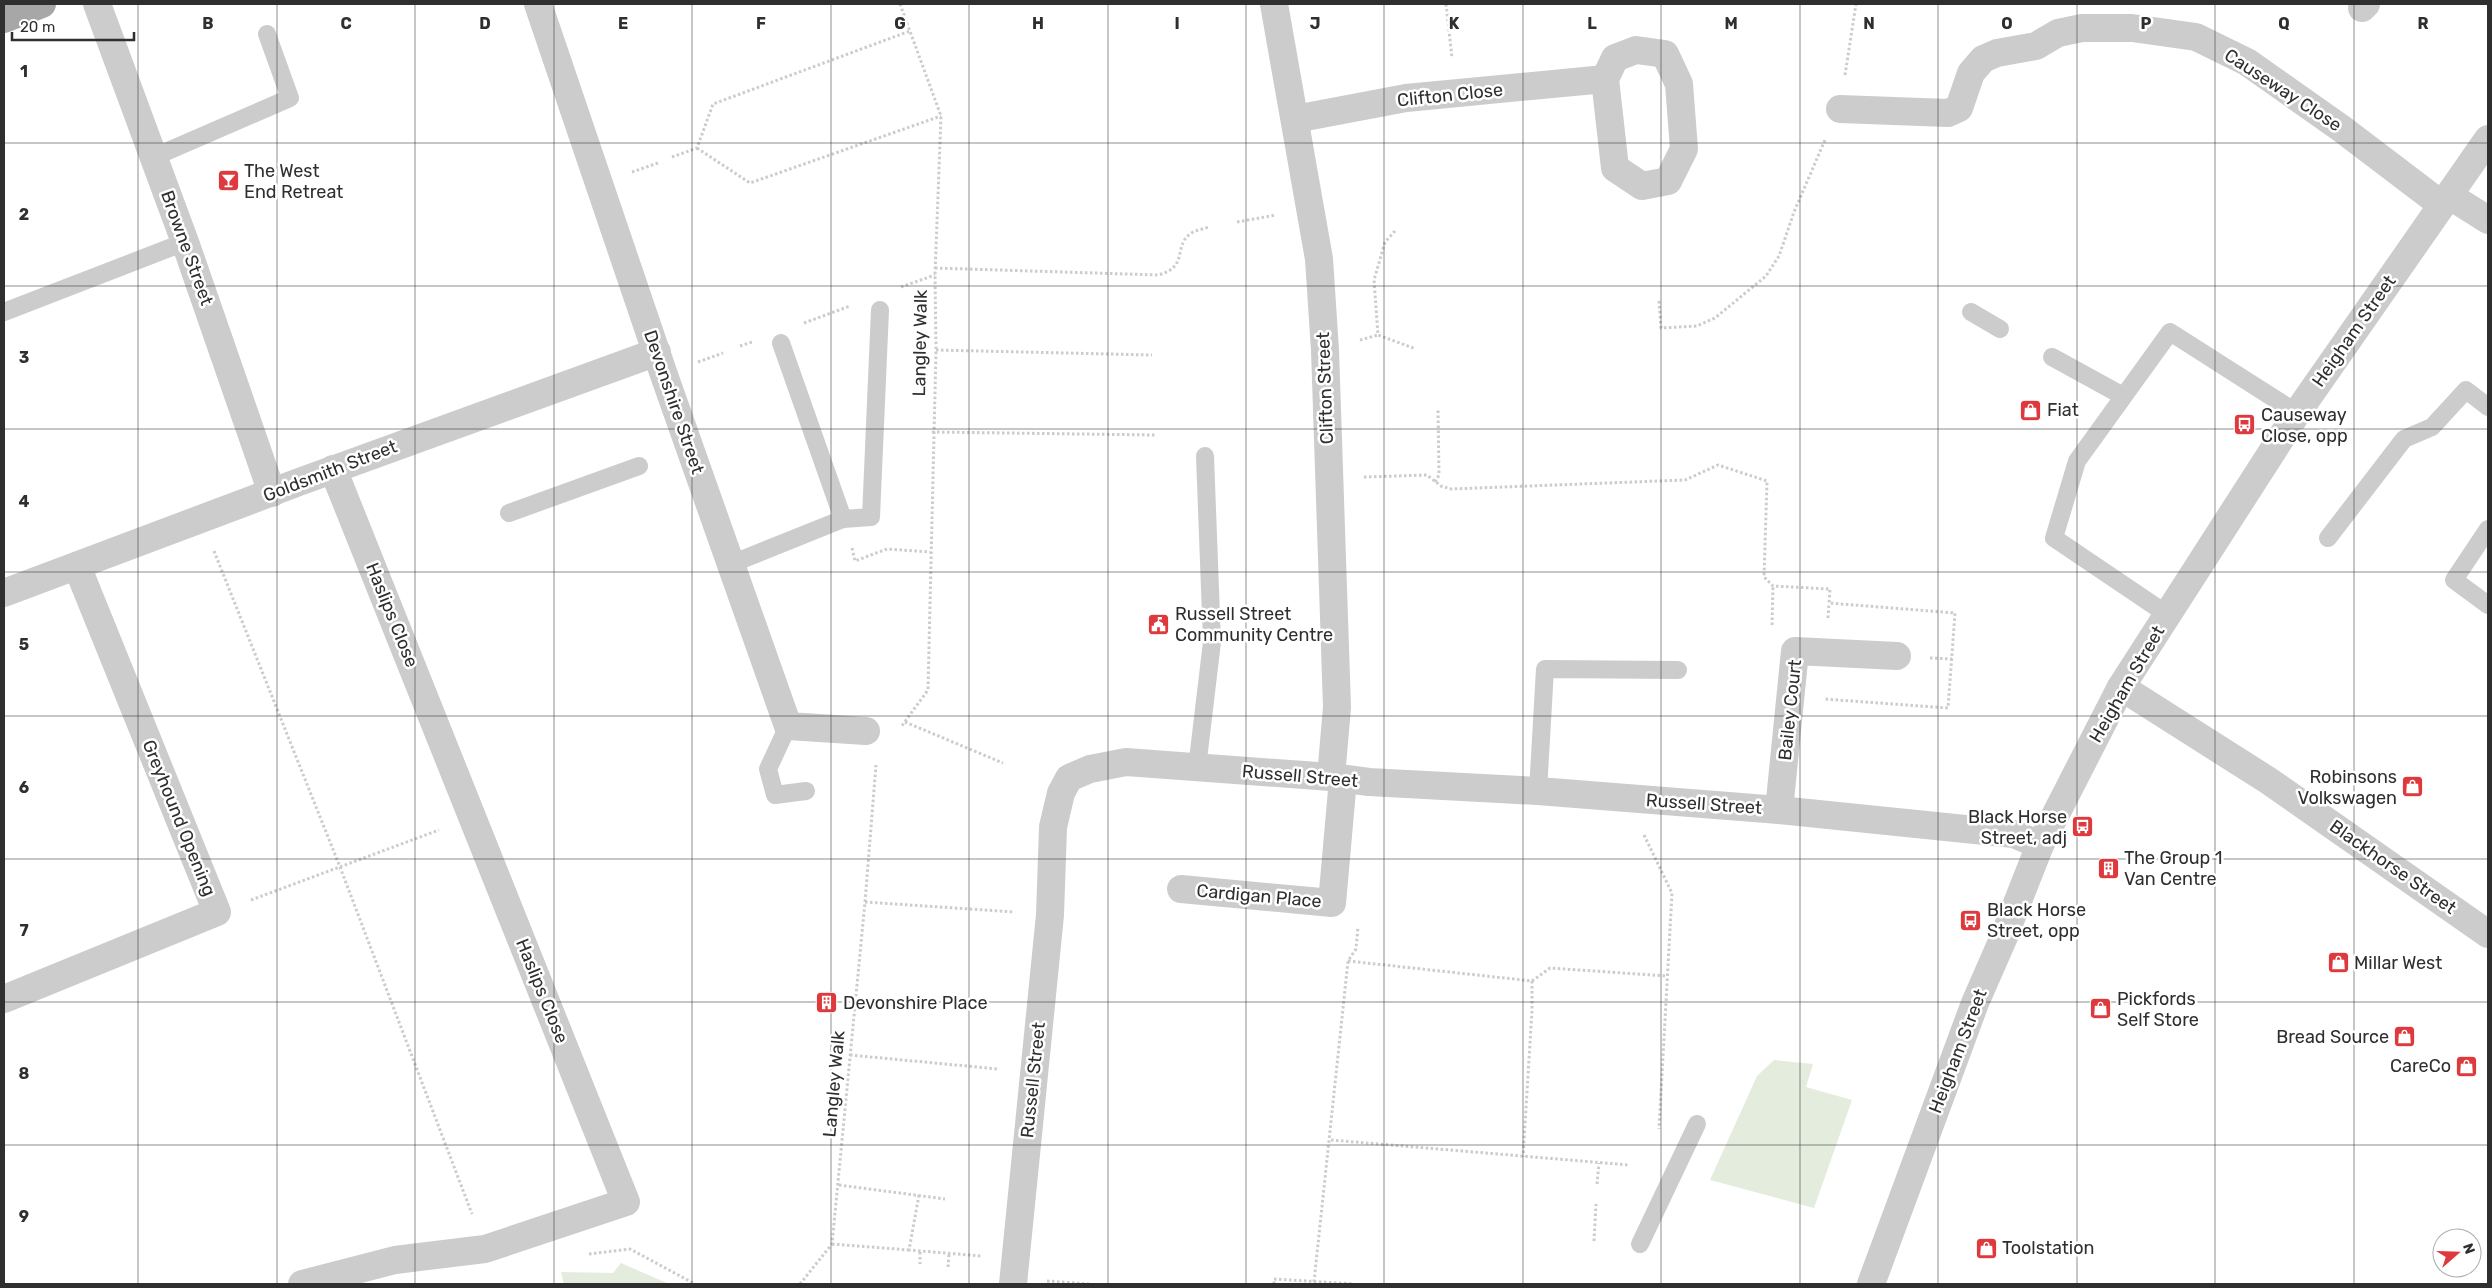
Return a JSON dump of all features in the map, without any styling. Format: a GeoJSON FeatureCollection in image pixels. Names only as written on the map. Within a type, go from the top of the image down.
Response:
{"type":"FeatureCollection","features":[{"type":"Feature","properties":{"kind":"main road"},"geometry":{"type":"LineString","coordinates":[[4,19],[42,4]]}},
{"type":"Feature","properties":{"kind":"street","name":"Browne Street"},"geometry":{"type":"LineString","coordinates":[[97,4],[185,242],[272,492]]}},
{"type":"Feature","properties":{"kind":"street","name":"Devonshire Street"},"geometry":{"type":"LineString","coordinates":[[538,4],[788,726]]}},
{"type":"Feature","properties":{"kind":"street","name":"Clifton Street"},"geometry":{"type":"LineString","coordinates":[[1274,4],[1319,259],[1325,350],[1337,707],[1337,778]]}},
{"type":"Feature","properties":{"kind":"street","name":"Causeway Close"},"geometry":{"type":"LineString","coordinates":[[1840,110],[1948,113],[1959,108],[1971,73],[1983,59],[1997,53],[2036,46],[2058,33],[2082,28],[2132,28],[2196,37],[2247,62],[2446,201],[2488,220]]}},
{"type":"Feature","properties":{"kind":"street"},"geometry":{"type":"LineString","coordinates":[[1636,50],[1665,54],[1678,84],[1684,149],[1668,181],[1642,186],[1615,168],[1605,79],[1615,58],[1636,50]]}},
{"type":"Feature","properties":{"kind":"street","name":"Clifton Close"},"geometry":{"type":"LineString","coordinates":[[1295,119],[1406,98],[1605,79]]}},
{"type":"Feature","properties":{"kind":"street","name":"Heigham Street"},"geometry":{"type":"LineString","coordinates":[[1871,1284],[1975,1003],[2003,939],[2040,845],[2120,687],[2297,413],[2488,139]]}},
{"type":"Feature","properties":{"kind":"street","name":"Goldsmith Street"},"geometry":{"type":"LineString","coordinates":[[4,593],[333,469],[657,352]]}},
{"type":"Feature","properties":{"kind":"street","name":"Haslips Close"},"geometry":{"type":"LineString","coordinates":[[302,1284],[396,1260],[485,1249],[626,1202],[333,469]]}},
{"type":"Feature","properties":{"kind":"street","name":"Greyhound Opening"},"geometry":{"type":"LineString","coordinates":[[4,999],[217,912],[77,566]]}},
{"type":"Feature","properties":{"kind":"street","name":"Bailey Court"},"geometry":{"type":"LineString","coordinates":[[1779,810],[1794,651],[1897,656]]}},
{"type":"Feature","properties":{"kind":"street","name":"Blackhorse Street"},"geometry":{"type":"LineString","coordinates":[[2120,687],[2269,781],[2488,934]]}},
{"type":"Feature","properties":{"kind":"street"},"geometry":{"type":"LineString","coordinates":[[788,726],[866,731]]}},
{"type":"Feature","properties":{"kind":"street","name":"Russell Street"},"geometry":{"type":"LineString","coordinates":[[1014,1271],[1050,915],[1053,827],[1061,793],[1070,778],[1090,769],[1126,762],[1779,810],[2014,834],[2040,845]]}},
{"type":"Feature","properties":{"kind":"street","name":"Cardigan Place"},"geometry":{"type":"LineString","coordinates":[[1181,890],[1332,903],[1337,778]]}},
{"type":"Feature","properties":{"kind":"lane"},"geometry":{"type":"LineString","coordinates":[[154,157],[290,98],[267,34]]}},
{"type":"Feature","properties":{"kind":"lane"},"geometry":{"type":"LineString","coordinates":[[4,312],[185,242]]}},
{"type":"Feature","properties":{"kind":"lane"},"geometry":{"type":"LineString","coordinates":[[731,564],[843,519],[871,517],[880,310]]}},
{"type":"Feature","properties":{"kind":"lane"},"geometry":{"type":"LineString","coordinates":[[1971,312],[2000,329]]}},
{"type":"Feature","properties":{"kind":"lane"},"geometry":{"type":"LineString","coordinates":[[2168,615],[2054,538],[2077,461],[2170,332],[2297,413]]}},
{"type":"Feature","properties":{"kind":"lane"},"geometry":{"type":"LineString","coordinates":[[781,342],[843,519]]}},
{"type":"Feature","properties":{"kind":"lane"},"geometry":{"type":"LineString","coordinates":[[2052,357],[2123,396]]}},
{"type":"Feature","properties":{"kind":"lane"},"geometry":{"type":"LineString","coordinates":[[2328,538],[2404,439],[2432,427],[2466,390],[2488,407]]}},
{"type":"Feature","properties":{"kind":"lane"},"geometry":{"type":"LineString","coordinates":[[1197,768],[1212,642],[1204,456]]}},
{"type":"Feature","properties":{"kind":"lane"},"geometry":{"type":"LineString","coordinates":[[509,513],[640,466]]}},
{"type":"Feature","properties":{"kind":"lane"},"geometry":{"type":"LineString","coordinates":[[2488,530],[2454,580],[2488,605]]}},
{"type":"Feature","properties":{"kind":"lane"},"geometry":{"type":"LineString","coordinates":[[1538,791],[1546,669],[1678,670]]}},
{"type":"Feature","properties":{"kind":"lane"},"geometry":{"type":"LineString","coordinates":[[788,726],[768,769],[775,795],[806,791]]}},
{"type":"Feature","properties":{"kind":"lane"},"geometry":{"type":"LineString","coordinates":[[1640,1244],[1698,1124]]}},
{"type":"Feature","properties":{"kind":"path","name":"Langley Walk"},"geometry":{"type":"LineString","coordinates":[[900,4],[941,116],[935,268],[936,350],[932,432],[928,690]]}},
{"type":"Feature","properties":{"kind":"path"},"geometry":{"type":"LineString","coordinates":[[1446,4],[1456,93]]}},
{"type":"Feature","properties":{"kind":"path"},"geometry":{"type":"LineString","coordinates":[[1660,301],[1660,328],[1697,326],[1728,310],[1766,276],[1779,256],[1794,212],[1840,110],[1856,4]]}},
{"type":"Feature","properties":{"kind":"path"},"geometry":{"type":"LineString","coordinates":[[697,148],[713,104],[910,31]]}},
{"type":"Feature","properties":{"kind":"path"},"geometry":{"type":"LineString","coordinates":[[697,148],[750,183],[941,116]]}},
{"type":"Feature","properties":{"kind":"path"},"geometry":{"type":"LineString","coordinates":[[672,157],[697,148]]}},
{"type":"Feature","properties":{"kind":"path"},"geometry":{"type":"LineString","coordinates":[[935,268],[1158,275],[1169,272],[1180,259],[1183,244],[1190,234],[1209,227]]}},
{"type":"Feature","properties":{"kind":"path"},"geometry":{"type":"LineString","coordinates":[[1395,230],[1385,242],[1374,280],[1378,335],[1416,350]]}},
{"type":"Feature","properties":{"kind":"path"},"geometry":{"type":"LineString","coordinates":[[898,288],[935,275]]}},
{"type":"Feature","properties":{"kind":"path"},"geometry":{"type":"LineString","coordinates":[[796,326],[852,305]]}},
{"type":"Feature","properties":{"kind":"path"},"geometry":{"type":"LineString","coordinates":[[740,346],[759,340]]}},
{"type":"Feature","properties":{"kind":"path"},"geometry":{"type":"LineString","coordinates":[[936,350],[1152,355]]}},
{"type":"Feature","properties":{"kind":"path"},"geometry":{"type":"LineString","coordinates":[[1435,482],[1439,475],[1438,409]]}},
{"type":"Feature","properties":{"kind":"path"},"geometry":{"type":"LineString","coordinates":[[932,432],[1155,435]]}},
{"type":"Feature","properties":{"kind":"path"},"geometry":{"type":"LineString","coordinates":[[1328,478],[1427,475],[1435,482],[1451,489],[1685,480],[1718,465],[1767,481],[1764,577],[1772,586],[1830,589],[1829,603],[1955,613],[1948,708],[1790,697]]}},
{"type":"Feature","properties":{"kind":"path"},"geometry":{"type":"LineString","coordinates":[[201,519],[340,867],[485,1249]]}},
{"type":"Feature","properties":{"kind":"path"},"geometry":{"type":"LineString","coordinates":[[904,722],[1003,763]]}},
{"type":"Feature","properties":{"kind":"path","name":"Langley Walk"},"geometry":{"type":"LineString","coordinates":[[832,1244],[865,902],[876,760]]}},
{"type":"Feature","properties":{"kind":"path"},"geometry":{"type":"LineString","coordinates":[[1644,800],[1642,831],[1672,893],[1659,1131]]}},
{"type":"Feature","properties":{"kind":"path"},"geometry":{"type":"LineString","coordinates":[[217,912],[473,817]]}},
{"type":"Feature","properties":{"kind":"path"},"geometry":{"type":"LineString","coordinates":[[865,902],[1050,915]]}},
{"type":"Feature","properties":{"kind":"path"},"geometry":{"type":"LineString","coordinates":[[1314,1282],[1348,961],[1356,949],[1359,920]]}},
{"type":"Feature","properties":{"kind":"path"},"geometry":{"type":"LineString","coordinates":[[1348,961],[1532,981],[1550,968],[1667,976]]}},
{"type":"Feature","properties":{"kind":"path"},"geometry":{"type":"LineString","coordinates":[[1523,1157],[1532,981]]}},
{"type":"Feature","properties":{"kind":"path"},"geometry":{"type":"LineString","coordinates":[[850,1055],[1034,1072]]}},
{"type":"Feature","properties":{"kind":"path"},"geometry":{"type":"LineString","coordinates":[[1330,1140],[1628,1165]]}},
{"type":"Feature","properties":{"kind":"path"},"geometry":{"type":"LineString","coordinates":[[1597,1184],[1599,1162]]}},
{"type":"Feature","properties":{"kind":"path"},"geometry":{"type":"LineString","coordinates":[[839,1185],[945,1199]]}},
{"type":"Feature","properties":{"kind":"path"},"geometry":{"type":"LineString","coordinates":[[908,1250],[919,1195]]}},
{"type":"Feature","properties":{"kind":"path"},"geometry":{"type":"LineString","coordinates":[[1594,1241],[1596,1204]]}},
{"type":"Feature","properties":{"kind":"path"},"geometry":{"type":"LineString","coordinates":[[800,1284],[832,1244],[949,1254],[1014,1271]]}},
{"type":"Feature","properties":{"kind":"path"},"geometry":{"type":"LineString","coordinates":[[582,1254],[630,1249],[694,1284]]}},
{"type":"Feature","properties":{"kind":"path"},"geometry":{"type":"LineString","coordinates":[[920,1252],[920,1264]]}},
{"type":"Feature","properties":{"kind":"path"},"geometry":{"type":"LineString","coordinates":[[948,1267],[949,1254]]}},
{"type":"Feature","properties":{"kind":"path"},"geometry":{"type":"LineString","coordinates":[[1274,1284],[1274,1280],[1354,1284]]}},
{"type":"Feature","properties":{"kind":"green space"},"geometry":{"type":"Polygon","coordinates":[[[1774,1060],[1813,1064],[1806,1087],[1852,1100],[1814,1208],[1710,1180],[1757,1076],[1774,1060]]]}},
{"type":"Feature","properties":{"kind":"green space"},"geometry":{"type":"Polygon","coordinates":[[[621,1263],[669,1284],[564,1284],[561,1272],[613,1273],[621,1263]]]}},
{"type":"Feature","properties":{"kind":"place","name":"The West End Retreat"},"geometry":{"type":"Point","coordinates":[228,181]}},
{"type":"Feature","properties":{"kind":"place","name":"Fiat"},"geometry":{"type":"Point","coordinates":[2031,410]}},
{"type":"Feature","properties":{"kind":"place","name":"Causeway Close, opp"},"geometry":{"type":"Point","coordinates":[2245,425]}},
{"type":"Feature","properties":{"kind":"place","name":"Russell Street Community Centre"},"geometry":{"type":"Point","coordinates":[1159,624]}},
{"type":"Feature","properties":{"kind":"place","name":"Robinsons Volkswagen"},"geometry":{"type":"Point","coordinates":[2413,787]}},
{"type":"Feature","properties":{"kind":"place","name":"Black Horse Street, adj"},"geometry":{"type":"Point","coordinates":[2083,827]}},
{"type":"Feature","properties":{"kind":"place","name":"The Group 1 Van Centre"},"geometry":{"type":"Point","coordinates":[2108,868]}},
{"type":"Feature","properties":{"kind":"place","name":"Black Horse Street, opp"},"geometry":{"type":"Point","coordinates":[1971,920]}},
{"type":"Feature","properties":{"kind":"place","name":"Millar West"},"geometry":{"type":"Point","coordinates":[2338,963]}},
{"type":"Feature","properties":{"kind":"place","name":"Devonshire Place"},"geometry":{"type":"Point","coordinates":[827,1003]}},
{"type":"Feature","properties":{"kind":"place","name":"Pickfords Self Store"},"geometry":{"type":"Point","coordinates":[2101,1009]}},
{"type":"Feature","properties":{"kind":"place","name":"Bread Source"},"geometry":{"type":"Point","coordinates":[2405,1037]}},
{"type":"Feature","properties":{"kind":"place","name":"CareCo"},"geometry":{"type":"Point","coordinates":[2467,1066]}},
{"type":"Feature","properties":{"kind":"place","name":"Toolstation"},"geometry":{"type":"Point","coordinates":[1986,1248]}}]}
